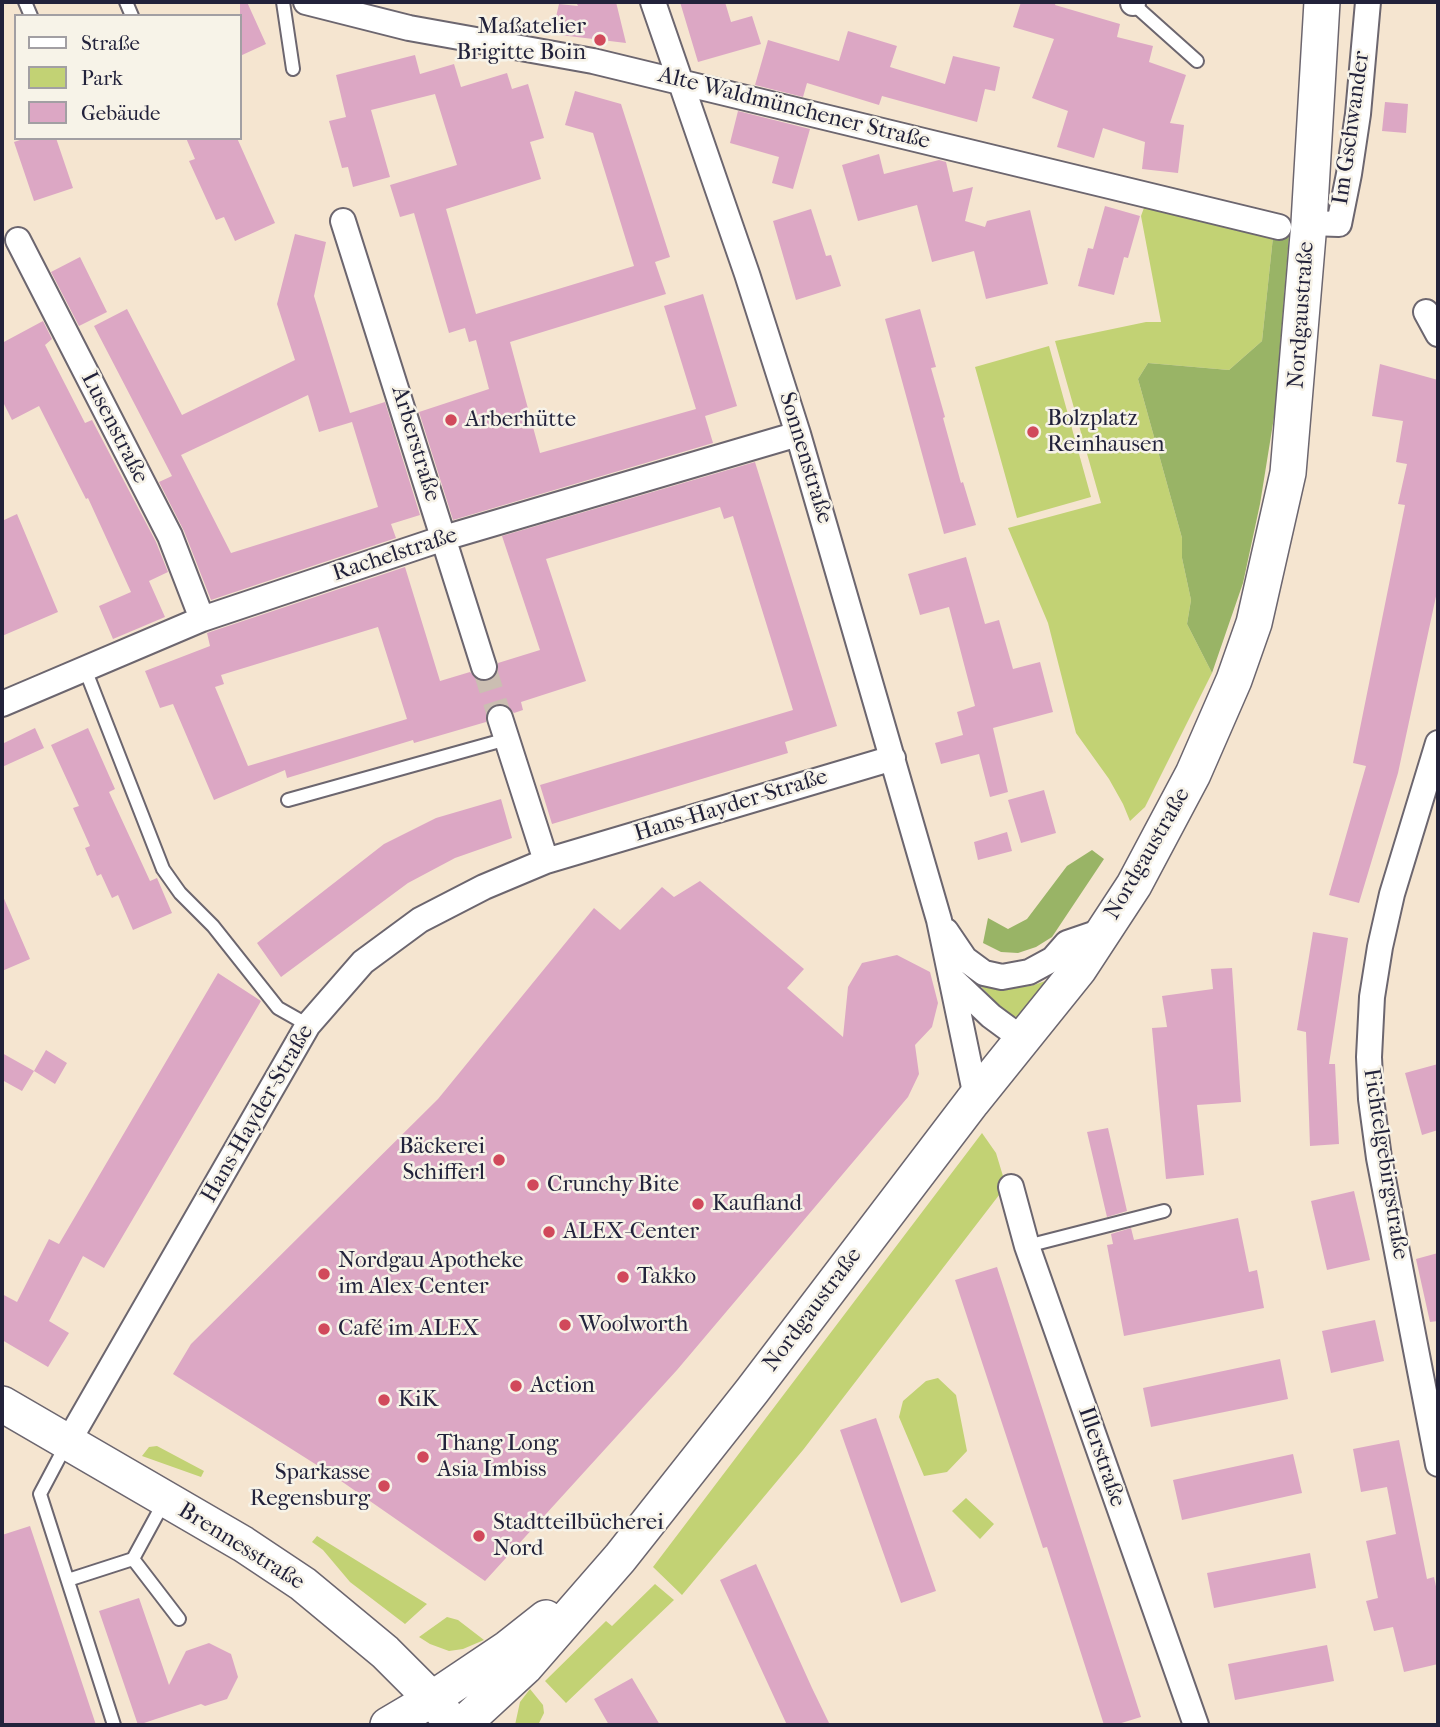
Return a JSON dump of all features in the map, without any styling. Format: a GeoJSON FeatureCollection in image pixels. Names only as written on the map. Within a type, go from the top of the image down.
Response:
{"type":"FeatureCollection","features":[{"type":"Feature","properties":{"kind":"main road","name":"Nordgaustraße"},"geometry":{"type":"LineString","coordinates":[[462,1725],[525,1667],[620,1558],[752,1391],[976,1097],[1026,1037],[1105,930],[1156,847],[1193,774],[1234,680],[1254,623],[1288,473],[1294,225],[1322,2]]}},
{"type":"Feature","properties":{"kind":"main road","name":"Brennesstraße"},"geometry":{"type":"LineString","coordinates":[[2,1404],[243,1544],[303,1584],[386,1652],[443,1712]]}},
{"type":"Feature","properties":{"kind":"main road","name":"Nordgaustraße"},"geometry":{"type":"LineString","coordinates":[[388,1725],[443,1712],[508,1648],[620,1558]]}},
{"type":"Feature","properties":{"kind":"street","name":"Alte Waldmünchener Straße"},"geometry":{"type":"LineString","coordinates":[[306,2],[409,28],[593,61],[1294,225]]}},
{"type":"Feature","properties":{"kind":"street","name":"Sonnenstraße"},"geometry":{"type":"LineString","coordinates":[[653,2],[798,434],[939,919],[976,1097]]}},
{"type":"Feature","properties":{"kind":"street","name":"Im Gschwander"},"geometry":{"type":"LineString","coordinates":[[1294,225],[1339,224],[1358,114],[1368,2]]}},
{"type":"Feature","properties":{"kind":"street","name":"Arberstraße"},"geometry":{"type":"LineString","coordinates":[[343,221],[484,667]]}},
{"type":"Feature","properties":{"kind":"street","name":"Lusenstraße"},"geometry":{"type":"LineString","coordinates":[[18,240],[170,536],[202,619]]}},
{"type":"Feature","properties":{"kind":"street"},"geometry":{"type":"LineString","coordinates":[[1426,312],[1438,334]]}},
{"type":"Feature","properties":{"kind":"street","name":"Rachelstraße"},"geometry":{"type":"LineString","coordinates":[[2,704],[202,619],[444,538],[798,434]]}},
{"type":"Feature","properties":{"kind":"street"},"geometry":{"type":"LineString","coordinates":[[504,729],[546,861]]}},
{"type":"Feature","properties":{"kind":"street","name":"Fichtelgebirgstraße"},"geometry":{"type":"LineString","coordinates":[[1438,743],[1392,894],[1380,947],[1372,997],[1369,1057],[1371,1099],[1379,1158],[1438,1464]]}},
{"type":"Feature","properties":{"kind":"street","name":"Hans-Hayder-Straße"},"geometry":{"type":"LineString","coordinates":[[68,1442],[309,1025],[363,962],[420,920],[484,887],[546,861],[893,758]]}},
{"type":"Feature","properties":{"kind":"street","name":"Sonnenstraße"},"geometry":{"type":"LineString","coordinates":[[939,919],[965,959],[984,973],[1002,977],[1029,972],[1053,959],[1067,943],[1105,930]]}},
{"type":"Feature","properties":{"kind":"street"},"geometry":{"type":"LineString","coordinates":[[951,978],[991,1016],[1010,1030],[1026,1037]]}},
{"type":"Feature","properties":{"kind":"street","name":"Illerstraße"},"geometry":{"type":"LineString","coordinates":[[1011,1187],[1027,1246],[1196,1725]]}},
{"type":"Feature","properties":{"kind":"lane"},"geometry":{"type":"LineString","coordinates":[[283,2],[293,69]]}},
{"type":"Feature","properties":{"kind":"lane"},"geometry":{"type":"LineString","coordinates":[[1132,2],[1197,61]]}},
{"type":"Feature","properties":{"kind":"lane"},"geometry":{"type":"LineString","coordinates":[[85,669],[163,869],[180,893],[213,926],[278,1008],[309,1025]]}},
{"type":"Feature","properties":{"kind":"lane"},"geometry":{"type":"LineString","coordinates":[[288,800],[504,729]]}},
{"type":"Feature","properties":{"kind":"lane"},"geometry":{"type":"LineString","coordinates":[[1027,1246],[1164,1211]]}},
{"type":"Feature","properties":{"kind":"lane"},"geometry":{"type":"LineString","coordinates":[[68,1442],[40,1494],[114,1725]]}},
{"type":"Feature","properties":{"kind":"lane"},"geometry":{"type":"LineString","coordinates":[[68,1580],[133,1559],[166,1499]]}},
{"type":"Feature","properties":{"kind":"lane"},"geometry":{"type":"LineString","coordinates":[[133,1559],[179,1619]]}},
{"type":"Feature","properties":{"kind":"green space"},"geometry":{"type":"Polygon","coordinates":[[[1145,205],[1273,237],[1262,341],[1229,370],[1148,363],[1138,379],[1182,538],[1182,558],[1191,600],[1187,624],[1212,673],[1145,807],[1130,821],[1109,779],[1076,733],[1048,623],[1008,528],[1101,503],[1055,341],[1146,322],[1161,322],[1141,216],[1145,205]]]}},
{"type":"Feature","properties":{"kind":"green space"},"geometry":{"type":"Polygon","coordinates":[[[1289,236],[1275,411],[1260,504],[1243,583],[1212,673],[1187,624],[1191,600],[1182,558],[1182,538],[1138,379],[1148,363],[1229,370],[1262,341],[1273,237],[1289,236]]]}},
{"type":"Feature","properties":{"kind":"green space","name":"Bolzplatz Reinhausen"},"geometry":{"type":"Polygon","coordinates":[[[1049,346],[1091,497],[1017,518],[975,367],[1049,346]]]}},
{"type":"Feature","properties":{"kind":"green space"},"geometry":{"type":"Polygon","coordinates":[[[1092,850],[1104,859],[1052,937],[1036,947],[1018,953],[1001,952],[983,943],[988,918],[1008,929],[1027,919],[1067,866],[1092,850]]]}},
{"type":"Feature","properties":{"kind":"green space"},"geometry":{"type":"Polygon","coordinates":[[[970,975],[1007,987],[1031,986],[1048,980],[1023,1019],[1007,1014],[970,975]]]}},
{"type":"Feature","properties":{"kind":"green space"},"geometry":{"type":"Polygon","coordinates":[[[982,1133],[996,1153],[1006,1186],[803,1450],[682,1595],[653,1567],[982,1133]]]}},
{"type":"Feature","properties":{"kind":"green space"},"geometry":{"type":"Polygon","coordinates":[[[938,1378],[956,1395],[967,1451],[947,1472],[924,1476],[899,1417],[903,1401],[926,1381],[938,1378]]]}},
{"type":"Feature","properties":{"kind":"green space"},"geometry":{"type":"Polygon","coordinates":[[[157,1446],[204,1471],[201,1477],[142,1456],[149,1447],[157,1446]]]}},
{"type":"Feature","properties":{"kind":"green space"},"geometry":{"type":"Polygon","coordinates":[[[966,1498],[994,1524],[980,1539],[952,1511],[966,1498]]]}},
{"type":"Feature","properties":{"kind":"green space"},"geometry":{"type":"Polygon","coordinates":[[[317,1536],[427,1604],[405,1624],[350,1582],[323,1550],[312,1542],[317,1536]]]}},
{"type":"Feature","properties":{"kind":"green space"},"geometry":{"type":"Polygon","coordinates":[[[655,1584],[674,1600],[566,1703],[545,1681],[606,1621],[612,1626],[655,1584]]]}},
{"type":"Feature","properties":{"kind":"green space"},"geometry":{"type":"Polygon","coordinates":[[[447,1617],[458,1620],[484,1640],[463,1649],[449,1651],[419,1637],[447,1617]]]}},
{"type":"Feature","properties":{"kind":"green space"},"geometry":{"type":"Polygon","coordinates":[[[530,1689],[543,1705],[544,1713],[538,1725],[515,1725],[520,1702],[530,1689]]]}},
{"type":"Feature","properties":{"kind":"building"},"geometry":{"type":"Polygon","coordinates":[[[240,2],[247,2],[266,44],[242,55],[242,14],[240,2]]]}},
{"type":"Feature","properties":{"kind":"building"},"geometry":{"type":"Polygon","coordinates":[[[576,2],[616,2],[626,43],[552,34],[559,4],[578,6],[576,2]]]}},
{"type":"Feature","properties":{"kind":"building"},"geometry":{"type":"Polygon","coordinates":[[[680,2],[725,2],[731,22],[752,16],[761,44],[698,62],[680,2]]]}},
{"type":"Feature","properties":{"kind":"building"},"geometry":{"type":"Polygon","coordinates":[[[1021,2],[1056,2],[1055,5],[1120,24],[1117,37],[1153,46],[1149,62],[1186,75],[1170,123],[1184,125],[1178,173],[1142,169],[1145,142],[1103,128],[1094,158],[1057,147],[1068,111],[1032,98],[1054,39],[1013,27],[1021,2]]]}},
{"type":"Feature","properties":{"kind":"building"},"geometry":{"type":"Polygon","coordinates":[[[848,31],[897,46],[890,67],[945,84],[953,56],[1000,67],[995,91],[985,89],[977,122],[882,96],[879,105],[807,83],[803,97],[755,85],[768,40],[839,61],[848,31]]]}},
{"type":"Feature","properties":{"kind":"building"},"geometry":{"type":"Polygon","coordinates":[[[415,55],[420,74],[454,64],[461,87],[507,73],[512,89],[528,84],[544,138],[530,142],[541,179],[446,209],[476,314],[634,266],[593,133],[565,125],[575,91],[621,104],[670,257],[655,262],[666,294],[510,342],[540,453],[696,409],[664,306],[703,294],[737,406],[705,416],[713,443],[453,520],[419,412],[489,389],[476,340],[469,342],[465,328],[449,333],[414,213],[400,217],[390,185],[457,165],[435,94],[371,110],[390,177],[353,187],[348,167],[342,168],[329,121],[346,117],[336,75],[415,55]]]}},
{"type":"Feature","properties":{"kind":"building"},"geometry":{"type":"Polygon","coordinates":[[[1385,102],[1408,104],[1406,133],[1382,131],[1385,102]]]}},
{"type":"Feature","properties":{"kind":"building"},"geometry":{"type":"Polygon","coordinates":[[[738,111],[810,129],[793,189],[772,183],[779,157],[730,143],[738,111]]]}},
{"type":"Feature","properties":{"kind":"building"},"geometry":{"type":"Polygon","coordinates":[[[57,140],[73,188],[34,201],[14,142],[57,140]]]}},
{"type":"Feature","properties":{"kind":"building"},"geometry":{"type":"Polygon","coordinates":[[[187,140],[238,140],[275,223],[235,241],[224,217],[216,220],[189,161],[195,159],[187,140]]]}},
{"type":"Feature","properties":{"kind":"building"},"geometry":{"type":"Polygon","coordinates":[[[879,154],[884,174],[939,160],[946,162],[953,192],[973,187],[965,221],[985,227],[987,221],[1030,210],[1048,284],[986,299],[974,251],[932,262],[917,205],[858,221],[842,165],[879,154]]]}},
{"type":"Feature","properties":{"kind":"building"},"geometry":{"type":"Polygon","coordinates":[[[1105,206],[1140,216],[1128,258],[1124,257],[1114,295],[1078,286],[1088,248],[1093,249],[1105,206]]]}},
{"type":"Feature","properties":{"kind":"building"},"geometry":{"type":"Polygon","coordinates":[[[811,209],[826,256],[831,255],[841,286],[796,300],[773,221],[811,209]]]}},
{"type":"Feature","properties":{"kind":"building"},"geometry":{"type":"Polygon","coordinates":[[[295,234],[326,242],[314,296],[350,413],[385,402],[420,515],[391,524],[396,538],[211,600],[184,531],[159,482],[172,476],[94,326],[127,309],[182,415],[295,360],[277,304],[295,234]],[[308,395],[181,455],[231,553],[378,507],[352,422],[319,432],[308,395]]]}},
{"type":"Feature","properties":{"kind":"building"},"geometry":{"type":"Polygon","coordinates":[[[80,257],[107,312],[79,326],[51,272],[80,257]]]}},
{"type":"Feature","properties":{"kind":"building"},"geometry":{"type":"Polygon","coordinates":[[[920,309],[936,367],[931,368],[945,417],[943,418],[976,525],[944,534],[885,319],[920,309]]]}},
{"type":"Feature","properties":{"kind":"building"},"geometry":{"type":"Polygon","coordinates":[[[43,321],[52,339],[45,345],[85,423],[92,420],[156,542],[168,572],[149,581],[165,617],[113,639],[99,606],[131,592],[88,498],[86,499],[39,406],[12,420],[2,400],[2,343],[43,321]]]}},
{"type":"Feature","properties":{"kind":"building"},"geometry":{"type":"Polygon","coordinates":[[[1380,364],[1438,380],[1438,587],[1398,773],[1359,903],[1329,895],[1366,766],[1353,763],[1405,505],[1398,504],[1407,464],[1396,462],[1403,421],[1372,416],[1380,364]]]}},
{"type":"Feature","properties":{"kind":"building"},"geometry":{"type":"Polygon","coordinates":[[[755,462],[837,726],[785,742],[788,753],[552,824],[540,785],[793,710],[733,516],[724,519],[720,507],[546,559],[586,681],[521,702],[523,710],[514,713],[504,704],[495,704],[486,714],[486,722],[414,743],[413,740],[287,778],[285,770],[214,800],[173,704],[160,708],[145,671],[210,646],[207,633],[405,567],[440,681],[470,672],[480,681],[489,681],[498,671],[498,663],[540,650],[502,536],[755,462]],[[378,627],[221,675],[224,684],[215,687],[248,766],[407,719],[378,627]]]}},
{"type":"Feature","properties":{"kind":"building"},"geometry":{"type":"Polygon","coordinates":[[[17,514],[58,612],[2,636],[2,521],[17,514]]]}},
{"type":"Feature","properties":{"kind":"building"},"geometry":{"type":"Polygon","coordinates":[[[966,557],[985,624],[999,620],[1013,669],[1040,662],[1053,712],[993,728],[1008,792],[990,797],[979,754],[941,764],[935,743],[963,735],[957,712],[975,706],[949,607],[920,615],[908,574],[966,557]]]}},
{"type":"Feature","properties":{"kind":"building"},"geometry":{"type":"Polygon","coordinates":[[[35,728],[44,748],[2,767],[2,744],[35,728]]]}},
{"type":"Feature","properties":{"kind":"building"},"geometry":{"type":"Polygon","coordinates":[[[88,728],[115,789],[109,792],[150,881],[157,878],[172,913],[133,930],[118,895],[112,898],[101,874],[97,876],[85,848],[90,846],[73,808],[79,806],[51,745],[88,728]]]}},
{"type":"Feature","properties":{"kind":"building"},"geometry":{"type":"Polygon","coordinates":[[[1044,790],[1056,833],[1021,843],[1008,800],[1044,790]]]}},
{"type":"Feature","properties":{"kind":"building"},"geometry":{"type":"Polygon","coordinates":[[[501,799],[512,838],[455,858],[408,883],[281,977],[257,943],[384,844],[436,818],[501,799]]]}},
{"type":"Feature","properties":{"kind":"building"},"geometry":{"type":"Polygon","coordinates":[[[1007,832],[1012,851],[978,860],[974,842],[1007,832]]]}},
{"type":"Feature","properties":{"kind":"building","name":"ALEX-Center"},"geometry":{"type":"Polygon","coordinates":[[[700,881],[804,969],[787,988],[843,1037],[848,987],[862,963],[897,955],[930,972],[938,1003],[932,1027],[915,1045],[919,1074],[908,1097],[677,1370],[485,1581],[331,1474],[173,1374],[191,1344],[438,1099],[594,908],[620,930],[662,887],[674,897],[700,881]]]}},
{"type":"Feature","properties":{"kind":"building"},"geometry":{"type":"Polygon","coordinates":[[[2,894],[30,959],[2,971],[2,894]]]}},
{"type":"Feature","properties":{"kind":"building"},"geometry":{"type":"Polygon","coordinates":[[[1313,932],[1348,938],[1329,1064],[1335,1064],[1339,1144],[1310,1146],[1306,1032],[1297,1030],[1313,932]]]}},
{"type":"Feature","properties":{"kind":"building"},"geometry":{"type":"Polygon","coordinates":[[[1232,968],[1241,1102],[1197,1105],[1204,1175],[1166,1179],[1152,1028],[1167,1027],[1162,996],[1213,989],[1211,969],[1232,968]]]}},
{"type":"Feature","properties":{"kind":"building"},"geometry":{"type":"Polygon","coordinates":[[[218,973],[261,1001],[104,1268],[83,1256],[49,1321],[69,1333],[48,1367],[2,1340],[2,1294],[17,1302],[49,1239],[59,1244],[218,973]]]}},
{"type":"Feature","properties":{"kind":"building"},"geometry":{"type":"Polygon","coordinates":[[[46,1050],[67,1063],[55,1084],[34,1071],[46,1050]]]}},
{"type":"Feature","properties":{"kind":"building"},"geometry":{"type":"Polygon","coordinates":[[[2,1053],[34,1071],[22,1091],[2,1080],[2,1053]]]}},
{"type":"Feature","properties":{"kind":"building"},"geometry":{"type":"Polygon","coordinates":[[[1438,1064],[1438,1130],[1422,1135],[1405,1073],[1438,1064]]]}},
{"type":"Feature","properties":{"kind":"building"},"geometry":{"type":"Polygon","coordinates":[[[1108,1128],[1127,1211],[1107,1217],[1087,1132],[1108,1128]]]}},
{"type":"Feature","properties":{"kind":"building"},"geometry":{"type":"Polygon","coordinates":[[[1354,1191],[1370,1260],[1327,1270],[1311,1201],[1354,1191]]]}},
{"type":"Feature","properties":{"kind":"building"},"geometry":{"type":"Polygon","coordinates":[[[1238,1218],[1249,1272],[1257,1270],[1264,1308],[1124,1336],[1107,1245],[1113,1244],[1111,1234],[1131,1228],[1134,1240],[1238,1218]]]}},
{"type":"Feature","properties":{"kind":"building"},"geometry":{"type":"Polygon","coordinates":[[[1438,1253],[1438,1321],[1430,1322],[1416,1259],[1438,1253]]]}},
{"type":"Feature","properties":{"kind":"building"},"geometry":{"type":"Polygon","coordinates":[[[997,1267],[1141,1717],[1115,1725],[1104,1725],[1047,1547],[1043,1548],[955,1280],[997,1267]]]}},
{"type":"Feature","properties":{"kind":"building"},"geometry":{"type":"Polygon","coordinates":[[[1375,1320],[1384,1361],[1331,1373],[1322,1331],[1375,1320]]]}},
{"type":"Feature","properties":{"kind":"building"},"geometry":{"type":"Polygon","coordinates":[[[1280,1359],[1288,1399],[1151,1427],[1143,1388],[1280,1359]]]}},
{"type":"Feature","properties":{"kind":"building"},"geometry":{"type":"Polygon","coordinates":[[[876,1418],[936,1591],[901,1603],[840,1430],[876,1418]]]}},
{"type":"Feature","properties":{"kind":"building"},"geometry":{"type":"Polygon","coordinates":[[[1399,1440],[1427,1579],[1434,1577],[1438,1596],[1438,1664],[1404,1672],[1393,1627],[1374,1631],[1366,1601],[1378,1598],[1366,1541],[1396,1534],[1387,1487],[1361,1492],[1353,1449],[1399,1440]]]}},
{"type":"Feature","properties":{"kind":"building"},"geometry":{"type":"Polygon","coordinates":[[[1293,1454],[1302,1493],[1182,1520],[1173,1480],[1293,1454]]]}},
{"type":"Feature","properties":{"kind":"building"},"geometry":{"type":"Polygon","coordinates":[[[30,1526],[96,1725],[2,1725],[2,1535],[30,1526]]]}},
{"type":"Feature","properties":{"kind":"building"},"geometry":{"type":"Polygon","coordinates":[[[1310,1553],[1316,1588],[1214,1608],[1207,1573],[1310,1553]]]}},
{"type":"Feature","properties":{"kind":"building"},"geometry":{"type":"Polygon","coordinates":[[[756,1564],[830,1725],[787,1725],[720,1580],[756,1564]]]}},
{"type":"Feature","properties":{"kind":"building"},"geometry":{"type":"Polygon","coordinates":[[[139,1598],[169,1685],[186,1651],[209,1643],[231,1654],[238,1677],[227,1699],[205,1706],[201,1704],[138,1725],[99,1611],[139,1598]]]}},
{"type":"Feature","properties":{"kind":"building"},"geometry":{"type":"Polygon","coordinates":[[[1327,1645],[1334,1681],[1235,1700],[1228,1664],[1327,1645]]]}},
{"type":"Feature","properties":{"kind":"building"},"geometry":{"type":"Polygon","coordinates":[[[632,1678],[660,1725],[609,1725],[594,1699],[632,1678]]]}},
{"type":"Feature","properties":{"kind":"tunnel"},"geometry":{"type":"LineString","coordinates":[[484,667],[500,718]]}},
{"type":"Feature","properties":{"kind":"place","name":"Maßatelier Brigitte Boin"},"geometry":{"type":"Point","coordinates":[600,40]}},
{"type":"Feature","properties":{"kind":"place","name":"Arberhütte"},"geometry":{"type":"Point","coordinates":[451,420]}},
{"type":"Feature","properties":{"kind":"place","name":"Bolzplatz Reinhausen"},"geometry":{"type":"Point","coordinates":[1033,432]}},
{"type":"Feature","properties":{"kind":"place","name":"Bäckerei Schifferl"},"geometry":{"type":"Point","coordinates":[499,1160]}},
{"type":"Feature","properties":{"kind":"place","name":"Crunchy Bite"},"geometry":{"type":"Point","coordinates":[533,1185]}},
{"type":"Feature","properties":{"kind":"place","name":"Kaufland"},"geometry":{"type":"Point","coordinates":[698,1204]}},
{"type":"Feature","properties":{"kind":"place","name":"ALEX-Center"},"geometry":{"type":"Point","coordinates":[549,1232]}},
{"type":"Feature","properties":{"kind":"place","name":"Nordgau Apotheke im Alex-Center"},"geometry":{"type":"Point","coordinates":[324,1274]}},
{"type":"Feature","properties":{"kind":"place","name":"Takko"},"geometry":{"type":"Point","coordinates":[623,1277]}},
{"type":"Feature","properties":{"kind":"place","name":"Woolworth"},"geometry":{"type":"Point","coordinates":[565,1325]}},
{"type":"Feature","properties":{"kind":"place","name":"Café im ALEX"},"geometry":{"type":"Point","coordinates":[324,1329]}},
{"type":"Feature","properties":{"kind":"place","name":"Action"},"geometry":{"type":"Point","coordinates":[516,1386]}},
{"type":"Feature","properties":{"kind":"place","name":"KiK"},"geometry":{"type":"Point","coordinates":[384,1400]}},
{"type":"Feature","properties":{"kind":"place","name":"Thang Long Asia Imbiss"},"geometry":{"type":"Point","coordinates":[423,1457]}},
{"type":"Feature","properties":{"kind":"place","name":"Sparkasse Regensburg"},"geometry":{"type":"Point","coordinates":[384,1486]}},
{"type":"Feature","properties":{"kind":"place","name":"Stadtteilbücherei Nord"},"geometry":{"type":"Point","coordinates":[479,1536]}}]}
